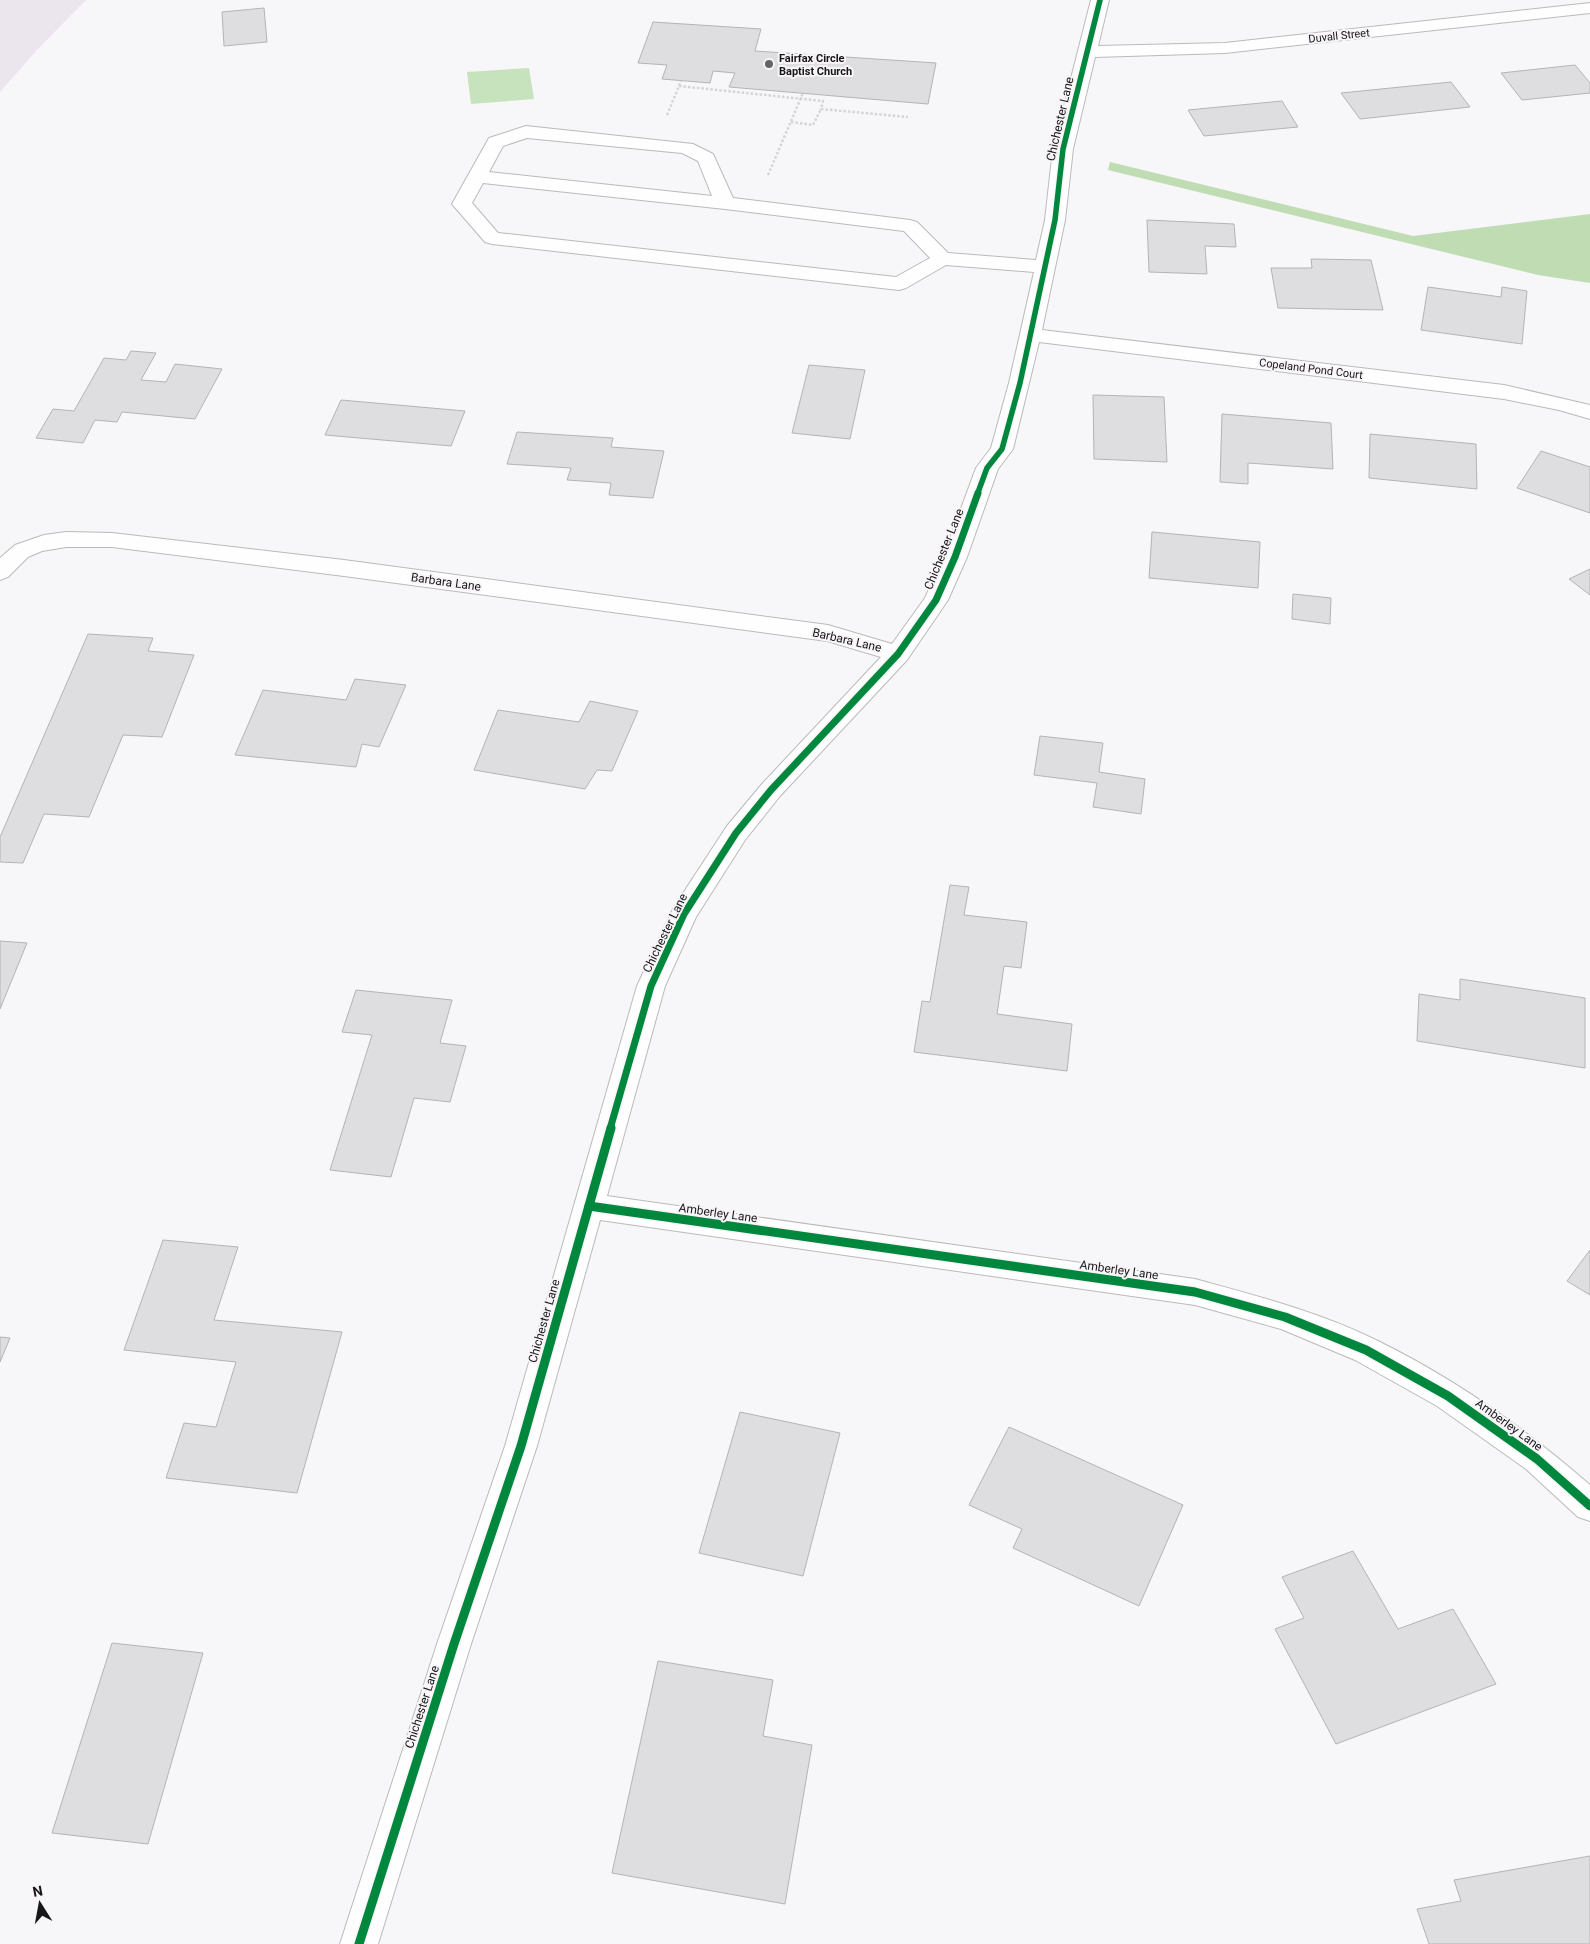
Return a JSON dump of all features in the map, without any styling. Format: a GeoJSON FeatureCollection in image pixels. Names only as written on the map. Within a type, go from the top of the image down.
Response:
{"type":"FeatureCollection","features":[{"type":"Feature","properties":{"kind":"street","name":"Chichester Lane"},"geometry":{"type":"LineString","coordinates":[[359,1944],[454,1644],[521,1446],[651,986],[684,914],[736,833],[770,790],[898,654],[936,600],[956,557],[987,468],[1002,449],[1031,335],[1055,220],[1063,149],[1100,0]]}},
{"type":"Feature","properties":{"kind":"street","name":"Duvall Street"},"geometry":{"type":"LineString","coordinates":[[1088,52],[1225,48],[1590,8]]}},
{"type":"Feature","properties":{"kind":"street"},"geometry":{"type":"LineString","coordinates":[[725,203],[706,158],[686,148],[526,132],[496,142],[462,204],[492,238],[899,284],[942,259],[1045,267]]}},
{"type":"Feature","properties":{"kind":"street"},"geometry":{"type":"LineString","coordinates":[[477,176],[725,203],[910,226],[942,259]]}},
{"type":"Feature","properties":{"kind":"street","name":"Copeland Pond Court"},"geometry":{"type":"LineString","coordinates":[[1031,335],[1504,392],[1563,404],[1590,412]]}},
{"type":"Feature","properties":{"kind":"street","name":"Barbara Lane"},"geometry":{"type":"LineString","coordinates":[[0,572],[21,551],[44,543],[74,539],[112,540],[354,569],[828,633],[898,654]]}},
{"type":"Feature","properties":{"kind":"street","name":"Amberley Lane"},"geometry":{"type":"LineString","coordinates":[[589,1206],[1195,1292],[1285,1317],[1366,1350],[1448,1396],[1537,1459],[1590,1506]]}},
{"type":"Feature","properties":{"kind":"path"},"geometry":{"type":"LineString","coordinates":[[664,121],[681,82]]}},
{"type":"Feature","properties":{"kind":"path"},"geometry":{"type":"LineString","coordinates":[[679,86],[824,101],[813,125],[791,122]]}},
{"type":"Feature","properties":{"kind":"path"},"geometry":{"type":"LineString","coordinates":[[765,182],[803,93]]}},
{"type":"Feature","properties":{"kind":"path"},"geometry":{"type":"LineString","coordinates":[[821,109],[908,118]]}},
{"type":"Feature","properties":{"kind":"shaded area"},"geometry":{"type":"Polygon","coordinates":[[[0,0],[86,0],[35,52],[0,92],[0,0]]]}},
{"type":"Feature","properties":{"kind":"green space"},"geometry":{"type":"Polygon","coordinates":[[[529,68],[534,99],[471,104],[467,72],[529,68]]]}},
{"type":"Feature","properties":{"kind":"green space"},"geometry":{"type":"Polygon","coordinates":[[[1110,162],[1413,236],[1590,214],[1590,283],[1538,275],[1108,170],[1110,162]]]}},
{"type":"Feature","properties":{"kind":"building"},"geometry":{"type":"Polygon","coordinates":[[[264,8],[267,42],[224,46],[222,12],[264,8]]]}},
{"type":"Feature","properties":{"kind":"building","name":"Fairfax Circle Baptist Church"},"geometry":{"type":"Polygon","coordinates":[[[653,22],[761,29],[755,51],[936,63],[928,104],[729,87],[735,73],[713,71],[710,83],[662,79],[667,65],[638,63],[653,22]]]}},
{"type":"Feature","properties":{"kind":"building"},"geometry":{"type":"Polygon","coordinates":[[[1575,65],[1590,83],[1590,93],[1522,100],[1501,73],[1575,65]]]}},
{"type":"Feature","properties":{"kind":"building"},"geometry":{"type":"Polygon","coordinates":[[[1451,82],[1470,107],[1360,119],[1341,93],[1451,82]]]}},
{"type":"Feature","properties":{"kind":"building"},"geometry":{"type":"Polygon","coordinates":[[[1282,101],[1298,127],[1204,136],[1188,110],[1282,101]]]}},
{"type":"Feature","properties":{"kind":"building"},"geometry":{"type":"Polygon","coordinates":[[[1147,220],[1234,224],[1236,247],[1205,246],[1207,274],[1149,272],[1147,220]]]}},
{"type":"Feature","properties":{"kind":"building"},"geometry":{"type":"Polygon","coordinates":[[[1311,259],[1371,260],[1383,310],[1278,308],[1271,268],[1312,268],[1311,259]]]}},
{"type":"Feature","properties":{"kind":"building"},"geometry":{"type":"Polygon","coordinates":[[[1428,287],[1501,297],[1502,287],[1527,291],[1522,344],[1421,330],[1428,287]]]}},
{"type":"Feature","properties":{"kind":"building"},"geometry":{"type":"Polygon","coordinates":[[[131,351],[156,353],[141,380],[166,382],[175,364],[222,369],[195,419],[122,412],[117,422],[95,420],[83,443],[36,438],[53,409],[74,411],[104,358],[126,360],[131,351]]]}},
{"type":"Feature","properties":{"kind":"building"},"geometry":{"type":"Polygon","coordinates":[[[809,365],[865,370],[850,439],[792,433],[809,365]]]}},
{"type":"Feature","properties":{"kind":"building"},"geometry":{"type":"Polygon","coordinates":[[[1093,395],[1164,397],[1167,462],[1094,459],[1093,395]]]}},
{"type":"Feature","properties":{"kind":"building"},"geometry":{"type":"Polygon","coordinates":[[[341,400],[465,411],[451,446],[325,435],[341,400]]]}},
{"type":"Feature","properties":{"kind":"building"},"geometry":{"type":"Polygon","coordinates":[[[1222,414],[1331,423],[1333,469],[1248,463],[1248,484],[1220,482],[1222,414]]]}},
{"type":"Feature","properties":{"kind":"building"},"geometry":{"type":"Polygon","coordinates":[[[517,432],[613,438],[611,447],[664,451],[653,498],[609,495],[611,483],[567,480],[571,468],[507,464],[517,432]]]}},
{"type":"Feature","properties":{"kind":"building"},"geometry":{"type":"Polygon","coordinates":[[[1370,434],[1476,444],[1477,489],[1369,478],[1370,434]]]}},
{"type":"Feature","properties":{"kind":"building"},"geometry":{"type":"Polygon","coordinates":[[[1541,451],[1590,467],[1590,513],[1517,488],[1541,451]]]}},
{"type":"Feature","properties":{"kind":"building"},"geometry":{"type":"Polygon","coordinates":[[[1152,532],[1260,542],[1258,588],[1149,578],[1152,532]]]}},
{"type":"Feature","properties":{"kind":"building"},"geometry":{"type":"Polygon","coordinates":[[[1590,569],[1590,595],[1569,579],[1590,569]]]}},
{"type":"Feature","properties":{"kind":"building"},"geometry":{"type":"Polygon","coordinates":[[[1293,594],[1331,598],[1330,624],[1292,619],[1293,594]]]}},
{"type":"Feature","properties":{"kind":"building"},"geometry":{"type":"Polygon","coordinates":[[[88,634],[153,638],[148,651],[194,655],[162,737],[123,735],[89,817],[44,814],[23,863],[0,862],[0,837],[88,634]]]}},
{"type":"Feature","properties":{"kind":"building"},"geometry":{"type":"Polygon","coordinates":[[[355,679],[406,685],[379,747],[362,744],[356,767],[235,755],[263,690],[346,700],[355,679]]]}},
{"type":"Feature","properties":{"kind":"building"},"geometry":{"type":"Polygon","coordinates":[[[590,701],[638,711],[612,771],[597,770],[585,789],[474,770],[498,710],[579,722],[590,701]]]}},
{"type":"Feature","properties":{"kind":"building"},"geometry":{"type":"Polygon","coordinates":[[[1040,736],[1103,743],[1099,772],[1145,779],[1141,814],[1093,807],[1097,783],[1034,775],[1040,736]]]}},
{"type":"Feature","properties":{"kind":"building"},"geometry":{"type":"Polygon","coordinates":[[[950,885],[969,887],[964,915],[1027,922],[1021,968],[1004,966],[997,1014],[1072,1024],[1067,1071],[914,1052],[922,1001],[930,1002],[950,885]]]}},
{"type":"Feature","properties":{"kind":"building"},"geometry":{"type":"Polygon","coordinates":[[[0,941],[27,943],[0,1009],[0,941]]]}},
{"type":"Feature","properties":{"kind":"building"},"geometry":{"type":"Polygon","coordinates":[[[1460,979],[1585,998],[1585,1068],[1417,1041],[1419,994],[1460,1000],[1460,979]]]}},
{"type":"Feature","properties":{"kind":"building"},"geometry":{"type":"Polygon","coordinates":[[[356,990],[452,1000],[440,1043],[466,1046],[450,1102],[414,1098],[391,1177],[330,1170],[372,1035],[342,1032],[356,990]]]}},
{"type":"Feature","properties":{"kind":"building"},"geometry":{"type":"Polygon","coordinates":[[[163,1240],[238,1247],[214,1320],[342,1332],[297,1493],[166,1478],[184,1423],[216,1427],[236,1362],[124,1350],[163,1240]]]}},
{"type":"Feature","properties":{"kind":"building"},"geometry":{"type":"Polygon","coordinates":[[[1590,1250],[1590,1295],[1567,1281],[1590,1250]]]}},
{"type":"Feature","properties":{"kind":"building"},"geometry":{"type":"Polygon","coordinates":[[[0,1337],[10,1338],[0,1362],[0,1337]]]}},
{"type":"Feature","properties":{"kind":"building"},"geometry":{"type":"Polygon","coordinates":[[[740,1412],[840,1433],[803,1576],[699,1553],[740,1412]]]}},
{"type":"Feature","properties":{"kind":"building"},"geometry":{"type":"Polygon","coordinates":[[[1009,1427],[1183,1505],[1139,1606],[1013,1548],[1022,1529],[969,1505],[1009,1427]]]}},
{"type":"Feature","properties":{"kind":"building"},"geometry":{"type":"Polygon","coordinates":[[[1353,1551],[1398,1629],[1453,1609],[1496,1684],[1336,1744],[1275,1629],[1304,1618],[1282,1577],[1353,1551]]]}},
{"type":"Feature","properties":{"kind":"building"},"geometry":{"type":"Polygon","coordinates":[[[112,1643],[203,1653],[148,1844],[52,1833],[112,1643]]]}},
{"type":"Feature","properties":{"kind":"building"},"geometry":{"type":"Polygon","coordinates":[[[658,1661],[773,1680],[763,1736],[812,1745],[785,1904],[612,1873],[658,1661]]]}},
{"type":"Feature","properties":{"kind":"building"},"geometry":{"type":"Polygon","coordinates":[[[1590,1856],[1590,1944],[1429,1944],[1417,1909],[1461,1901],[1454,1880],[1590,1856]]]}},
{"type":"Feature","properties":{"kind":"cycle path"},"geometry":{"type":"LineString","coordinates":[[359,1944],[454,1644],[521,1446],[651,986],[684,914],[736,833],[771,790],[898,654],[936,600],[955,557],[987,468],[1002,449],[1020,383],[1055,220],[1063,149],[1100,0]]}},
{"type":"Feature","properties":{"kind":"cycle path"},"geometry":{"type":"LineString","coordinates":[[589,1206],[1195,1292],[1285,1317],[1366,1350],[1448,1396],[1537,1459],[1590,1506]]}},
{"type":"Feature","properties":{"kind":"place","name":"Fairfax Circle Baptist Church"},"geometry":{"type":"Point","coordinates":[769,64]}}]}
